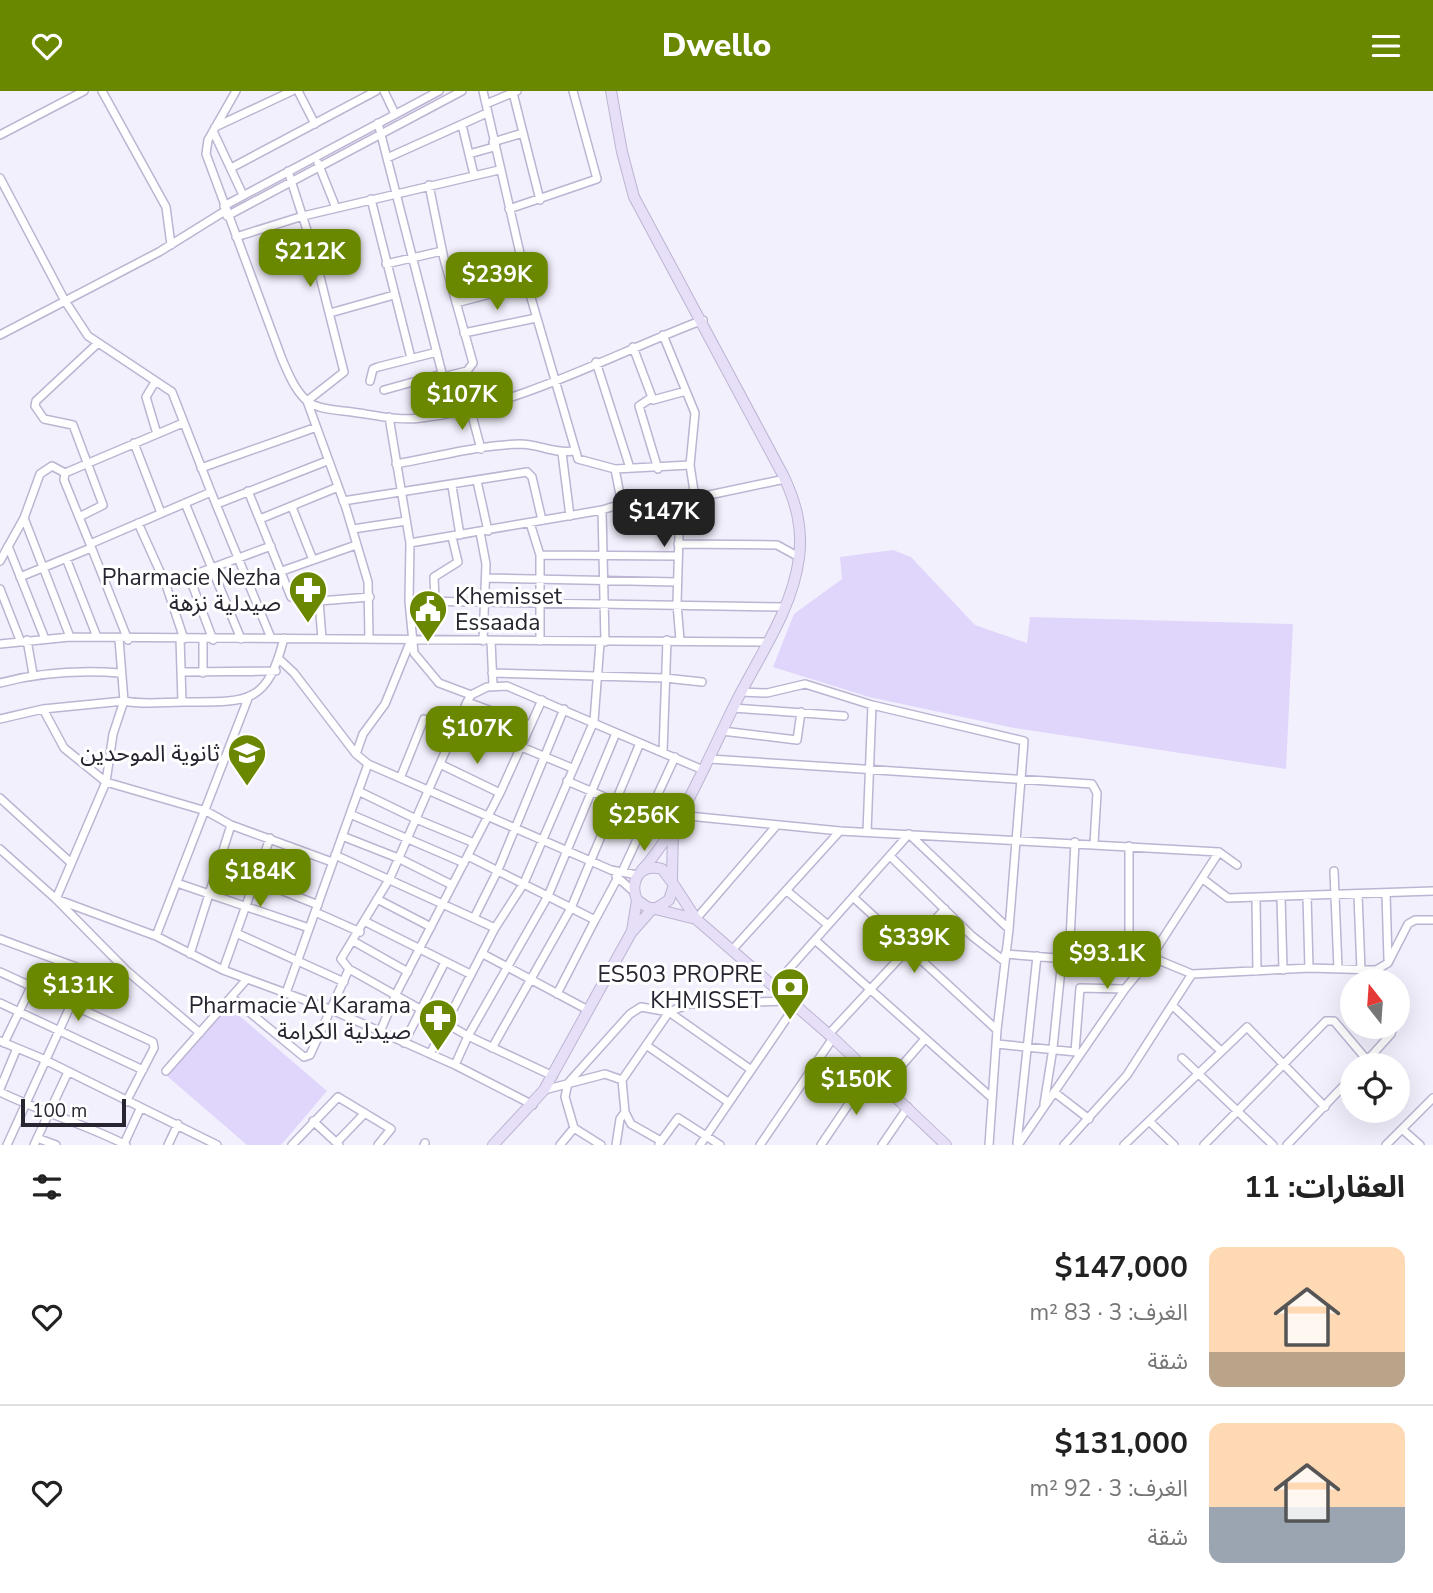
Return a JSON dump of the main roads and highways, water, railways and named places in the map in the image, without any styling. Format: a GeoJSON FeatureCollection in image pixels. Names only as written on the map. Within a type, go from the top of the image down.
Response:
{"type":"FeatureCollection","features":[{"type":"Feature","properties":{"kind":"main road"},"geometry":{"type":"LineString","coordinates":[[611,91],[622,152],[634,197],[703,320],[785,479],[796,507],[800,537],[799,557],[785,607],[710,759],[656,855],[639,873],[631,933]]}},
{"type":"Feature","properties":{"kind":"main road"},"geometry":{"type":"LineString","coordinates":[[493,1145],[533,1105],[544,1090],[631,933],[656,908],[669,900],[673,882],[675,819]]}},
{"type":"Feature","properties":{"kind":"main road"},"geometry":{"type":"LineString","coordinates":[[639,873],[655,867],[668,873],[696,919],[830,1036],[946,1145]]}},
{"type":"Feature","properties":{"kind":"main road"},"geometry":{"type":"LineString","coordinates":[[635,895],[656,908],[696,919]]}},
{"type":"Feature","properties":{"kind":"place","name":"Pharmacie Nezha صيدلية نزهة"},"geometry":{"type":"Point","coordinates":[308,624]}},
{"type":"Feature","properties":{"kind":"place","name":"Khemisset Essaada"},"geometry":{"type":"Point","coordinates":[428,643]}},
{"type":"Feature","properties":{"kind":"place","name":"ثانوية الموحدين"},"geometry":{"type":"Point","coordinates":[247,787]}},
{"type":"Feature","properties":{"kind":"place","name":"ES503 PROPRE KHMISSET"},"geometry":{"type":"Point","coordinates":[790,1021]}},
{"type":"Feature","properties":{"kind":"place","name":"Pharmacie Al Karama صيدلية الكرامة"},"geometry":{"type":"Point","coordinates":[438,1052]}}]}
